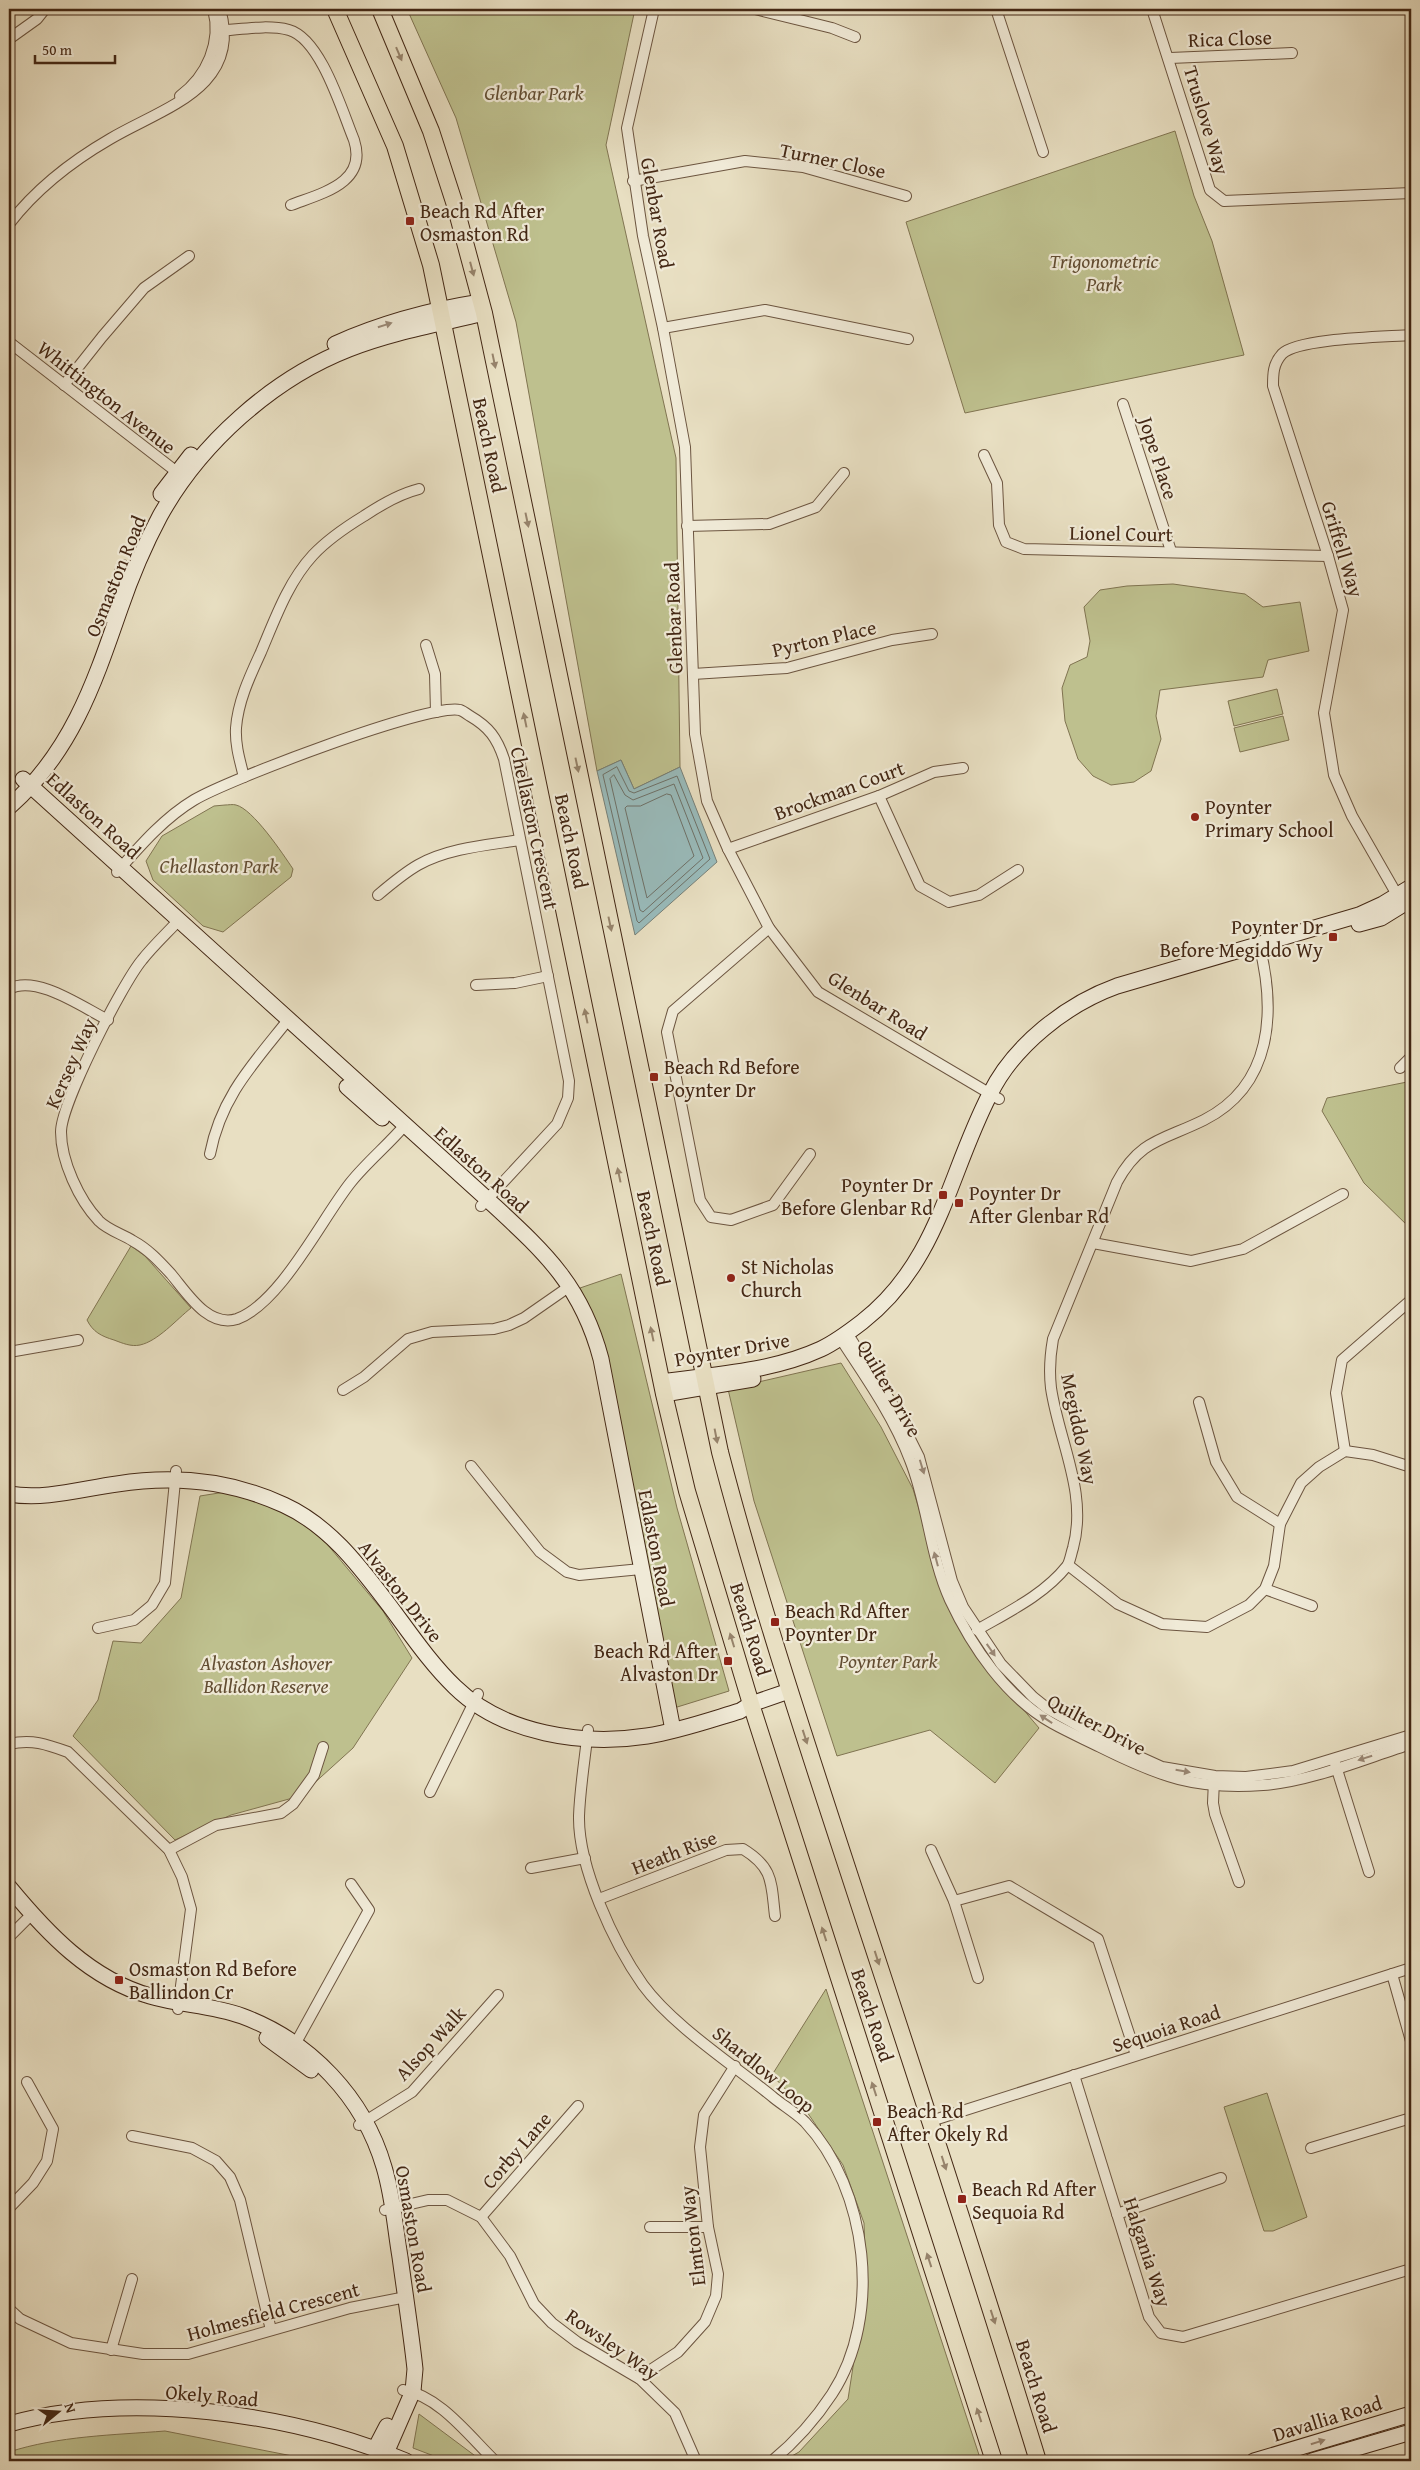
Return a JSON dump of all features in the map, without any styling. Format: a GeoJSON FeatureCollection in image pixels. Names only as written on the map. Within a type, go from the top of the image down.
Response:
{"type":"FeatureCollection","features":[{"type":"Feature","properties":{"kind":"main road","name":"Beach Road"},"geometry":{"type":"LineString","coordinates":[[335,9],[395,146],[431,265],[663,1388],[687,1491],[751,1704],[994,2461]]}},
{"type":"Feature","properties":{"kind":"main road","name":"Beach Road"},"geometry":{"type":"LineString","coordinates":[[380,9],[432,131],[455,206],[482,308],[720,1452],[740,1528],[789,1691],[930,2121],[1038,2461]]}},
{"type":"Feature","properties":{"kind":"main road"},"geometry":{"type":"LineString","coordinates":[[1025,2420],[1043,2445],[1048,2461]]}},
{"type":"Feature","properties":{"kind":"street"},"geometry":{"type":"LineString","coordinates":[[9,39],[37,19],[45,9]]}},
{"type":"Feature","properties":{"kind":"street"},"geometry":{"type":"LineString","coordinates":[[9,224],[43,187],[75,162],[110,139],[188,98],[214,71],[223,44],[213,9]]}},
{"type":"Feature","properties":{"kind":"street"},"geometry":{"type":"LineString","coordinates":[[220,9],[220,31]]}},
{"type":"Feature","properties":{"kind":"street","name":"Glenbar Road"},"geometry":{"type":"LineString","coordinates":[[654,9],[627,128],[633,181],[685,447],[695,734],[708,801],[728,849],[769,928],[818,992],[994,1096]]}},
{"type":"Feature","properties":{"kind":"street"},"geometry":{"type":"LineString","coordinates":[[755,9],[832,28],[856,37]]}},
{"type":"Feature","properties":{"kind":"street"},"geometry":{"type":"LineString","coordinates":[[996,9],[1043,152]]}},
{"type":"Feature","properties":{"kind":"street","name":"Truslove Way"},"geometry":{"type":"LineString","coordinates":[[1152,9],[1170,58],[1210,190],[1224,201],[1411,193]]}},
{"type":"Feature","properties":{"kind":"street"},"geometry":{"type":"LineString","coordinates":[[220,31],[277,28],[301,36],[322,66],[354,140],[358,151],[354,171],[332,188],[291,205]]}},
{"type":"Feature","properties":{"kind":"street","name":"Rica Close"},"geometry":{"type":"LineString","coordinates":[[1170,58],[1292,53]]}},
{"type":"Feature","properties":{"kind":"street","name":"Turner Close"},"geometry":{"type":"LineString","coordinates":[[633,181],[745,161],[803,167],[906,196]]}},
{"type":"Feature","properties":{"kind":"street"},"geometry":{"type":"LineString","coordinates":[[64,385],[114,322],[144,288],[189,256]]}},
{"type":"Feature","properties":{"kind":"street","name":"Osmaston Road"},"geometry":{"type":"LineString","coordinates":[[9,807],[54,739],[81,689],[127,562],[153,510],[181,475],[234,424],[273,392],[330,357],[442,316],[482,308]]}},
{"type":"Feature","properties":{"kind":"street"},"geometry":{"type":"LineString","coordinates":[[663,328],[765,310],[908,340]]}},
{"type":"Feature","properties":{"kind":"street","name":"Griffell Way"},"geometry":{"type":"LineString","coordinates":[[1404,900],[1352,816],[1334,774],[1324,713],[1343,610],[1328,556],[1273,386],[1272,368],[1282,353],[1300,344],[1411,336]]}},
{"type":"Feature","properties":{"kind":"street","name":"Whittington Avenue"},"geometry":{"type":"LineString","coordinates":[[9,342],[181,475]]}},
{"type":"Feature","properties":{"kind":"street","name":"Jope Place"},"geometry":{"type":"LineString","coordinates":[[1123,404],[1171,551]]}},
{"type":"Feature","properties":{"kind":"street","name":"Lionel Court"},"geometry":{"type":"LineString","coordinates":[[984,455],[997,484],[999,525],[1006,542],[1024,549],[1328,556]]}},
{"type":"Feature","properties":{"kind":"street"},"geometry":{"type":"LineString","coordinates":[[687,526],[770,524],[816,507],[844,473]]}},
{"type":"Feature","properties":{"kind":"street"},"geometry":{"type":"LineString","coordinates":[[244,777],[237,746],[236,728],[240,708],[246,688],[293,582],[313,555],[330,540],[381,505],[397,496],[419,489]]}},
{"type":"Feature","properties":{"kind":"street","name":"Pyrton Place"},"geometry":{"type":"LineString","coordinates":[[693,674],[787,668],[892,640],[932,634]]}},
{"type":"Feature","properties":{"kind":"street"},"geometry":{"type":"LineString","coordinates":[[426,645],[434,674],[436,712]]}},
{"type":"Feature","properties":{"kind":"street","name":"Chellaston Crescent"},"geometry":{"type":"LineString","coordinates":[[119,870],[158,828],[178,811],[209,792],[244,777],[346,739],[436,712],[460,710],[480,722],[495,737],[504,759],[569,1081],[568,1098],[557,1124],[484,1203]]}},
{"type":"Feature","properties":{"kind":"street","name":"Brockman Court"},"geometry":{"type":"LineString","coordinates":[[728,849],[879,796],[934,772],[963,768]]}},
{"type":"Feature","properties":{"kind":"street","name":"Edlaston Road"},"geometry":{"type":"LineString","coordinates":[[21,787],[119,870],[285,1024],[484,1203],[566,1289],[591,1359],[637,1569],[668,1727]]}},
{"type":"Feature","properties":{"kind":"street"},"geometry":{"type":"LineString","coordinates":[[879,796],[920,886],[949,902],[979,895],[1018,870]]}},
{"type":"Feature","properties":{"kind":"street"},"geometry":{"type":"LineString","coordinates":[[378,895],[406,873],[433,858],[485,845],[520,840]]}},
{"type":"Feature","properties":{"kind":"street","name":"Poynter Drive"},"geometry":{"type":"LineString","coordinates":[[663,1388],[706,1382],[806,1355],[846,1339],[890,1310],[917,1279],[932,1255],[994,1096],[1006,1086],[1056,1030],[1087,1009],[1139,987],[1260,949],[1381,918],[1404,900],[1411,887]]}},
{"type":"Feature","properties":{"kind":"street","name":"Kersey Way"},"geometry":{"type":"LineString","coordinates":[[176,923],[141,961],[108,1020],[63,1116],[63,1149],[68,1166],[83,1198],[99,1221],[152,1254],[192,1299],[216,1319],[226,1322],[240,1318],[274,1290],[310,1245],[327,1215],[348,1186],[402,1129]]}},
{"type":"Feature","properties":{"kind":"street"},"geometry":{"type":"LineString","coordinates":[[769,928],[673,1010],[667,1032],[700,1200],[711,1217],[731,1220],[773,1205],[810,1154]]}},
{"type":"Feature","properties":{"kind":"street","name":"Megiddo Way"},"geometry":{"type":"LineString","coordinates":[[977,1630],[1038,1594],[1068,1565],[1078,1531],[1079,1514],[1072,1474],[1056,1412],[1049,1365],[1052,1339],[1126,1164],[1145,1147],[1205,1119],[1237,1097],[1254,1072],[1264,1048],[1268,1009],[1266,978],[1260,949]]}},
{"type":"Feature","properties":{"kind":"street"},"geometry":{"type":"LineString","coordinates":[[476,985],[515,983],[548,976]]}},
{"type":"Feature","properties":{"kind":"street"},"geometry":{"type":"LineString","coordinates":[[9,990],[16,986],[36,985],[108,1020]]}},
{"type":"Feature","properties":{"kind":"street"},"geometry":{"type":"LineString","coordinates":[[210,1154],[219,1119],[232,1094],[247,1070],[285,1024]]}},
{"type":"Feature","properties":{"kind":"street"},"geometry":{"type":"LineString","coordinates":[[1400,1068],[1411,1057]]}},
{"type":"Feature","properties":{"kind":"street"},"geometry":{"type":"LineString","coordinates":[[1093,1243],[1191,1261],[1244,1249],[1343,1194]]}},
{"type":"Feature","properties":{"kind":"street"},"geometry":{"type":"LineString","coordinates":[[343,1390],[413,1336],[432,1332],[494,1328],[509,1325],[524,1318],[566,1289]]}},
{"type":"Feature","properties":{"kind":"street"},"geometry":{"type":"LineString","coordinates":[[1345,1451],[1336,1394],[1342,1360],[1411,1300]]}},
{"type":"Feature","properties":{"kind":"street","name":"Quilter Drive"},"geometry":{"type":"LineString","coordinates":[[846,1339],[910,1436],[928,1488],[952,1581],[963,1607],[977,1630],[1015,1680],[1048,1709],[1109,1743],[1162,1767],[1214,1781]]}},
{"type":"Feature","properties":{"kind":"street","name":"Quilter Drive"},"geometry":{"type":"LineString","coordinates":[[846,1339],[910,1460],[939,1569],[949,1598],[983,1657],[1001,1680],[1034,1710],[1052,1723],[1168,1778],[1214,1781],[1270,1776],[1335,1763],[1411,1744]]}},
{"type":"Feature","properties":{"kind":"street"},"geometry":{"type":"LineString","coordinates":[[9,1352],[78,1340]]}},
{"type":"Feature","properties":{"kind":"street"},"geometry":{"type":"LineString","coordinates":[[1199,1402],[1216,1462],[1237,1497],[1280,1524]]}},
{"type":"Feature","properties":{"kind":"street"},"geometry":{"type":"LineString","coordinates":[[1068,1565],[1118,1604],[1162,1624],[1207,1627],[1249,1605],[1265,1589],[1274,1566],[1280,1524],[1301,1483],[1319,1468],[1345,1451],[1374,1455],[1411,1467]]}},
{"type":"Feature","properties":{"kind":"street"},"geometry":{"type":"LineString","coordinates":[[471,1466],[540,1552],[566,1572],[579,1575],[637,1569]]}},
{"type":"Feature","properties":{"kind":"street","name":"Alvaston Drive"},"geometry":{"type":"LineString","coordinates":[[9,1486],[34,1487],[67,1484],[129,1472],[176,1476],[219,1484],[262,1496],[286,1506],[322,1530],[354,1559],[433,1664],[455,1688],[475,1698],[512,1722],[536,1730],[566,1737],[588,1734],[619,1738],[740,1711],[751,1704],[789,1691]]}},
{"type":"Feature","properties":{"kind":"street"},"geometry":{"type":"LineString","coordinates":[[98,1628],[134,1620],[152,1606],[165,1583],[176,1476]]}},
{"type":"Feature","properties":{"kind":"street","name":"Alvaston Drive"},"geometry":{"type":"LineString","coordinates":[[9,1494],[43,1495],[176,1476]]}},
{"type":"Feature","properties":{"kind":"street"},"geometry":{"type":"LineString","coordinates":[[1265,1589],[1312,1606]]}},
{"type":"Feature","properties":{"kind":"street"},"geometry":{"type":"LineString","coordinates":[[430,1792],[475,1698]]}},
{"type":"Feature","properties":{"kind":"street","name":"Shardlow Loop"},"geometry":{"type":"LineString","coordinates":[[588,1734],[579,1818],[585,1858],[607,1922],[644,1986],[694,2035],[804,2122],[830,2157],[857,2222],[860,2241],[862,2294],[858,2325],[849,2356],[829,2398],[798,2438],[772,2461]]}},
{"type":"Feature","properties":{"kind":"street","name":"Quilter Drive"},"geometry":{"type":"LineString","coordinates":[[1335,1763],[1411,1735]]}},
{"type":"Feature","properties":{"kind":"street"},"geometry":{"type":"LineString","coordinates":[[9,1744],[25,1740],[68,1752],[169,1850],[182,1877],[191,1909],[179,2005]]}},
{"type":"Feature","properties":{"kind":"street"},"geometry":{"type":"LineString","coordinates":[[169,1850],[216,1825],[281,1813],[293,1804],[314,1775],[324,1747]]}},
{"type":"Feature","properties":{"kind":"street"},"geometry":{"type":"LineString","coordinates":[[1335,1763],[1369,1872]]}},
{"type":"Feature","properties":{"kind":"street"},"geometry":{"type":"LineString","coordinates":[[1214,1781],[1215,1814],[1239,1882]]}},
{"type":"Feature","properties":{"kind":"street","name":"Heath Rise"},"geometry":{"type":"LineString","coordinates":[[599,1898],[726,1850],[743,1849],[764,1864],[771,1886],[775,1916]]}},
{"type":"Feature","properties":{"kind":"street"},"geometry":{"type":"LineString","coordinates":[[931,1850],[954,1901],[978,1978]]}},
{"type":"Feature","properties":{"kind":"street"},"geometry":{"type":"LineString","coordinates":[[530,1868],[585,1858]]}},
{"type":"Feature","properties":{"kind":"street"},"geometry":{"type":"LineString","coordinates":[[293,2048],[368,1910],[351,1884]]}},
{"type":"Feature","properties":{"kind":"street","name":"Osmaston Road"},"geometry":{"type":"LineString","coordinates":[[9,1886],[56,1951],[97,1981],[126,1995],[179,2005],[235,2023],[268,2039],[293,2048],[362,2123],[389,2209],[401,2298],[404,2358],[408,2391],[380,2451]]}},
{"type":"Feature","properties":{"kind":"street"},"geometry":{"type":"LineString","coordinates":[[954,1901],[1009,1886],[1098,1939],[1136,2055]]}},
{"type":"Feature","properties":{"kind":"street","name":"Osmaston Road"},"geometry":{"type":"LineString","coordinates":[[9,1899],[30,1916]]}},
{"type":"Feature","properties":{"kind":"street"},"geometry":{"type":"LineString","coordinates":[[9,1937],[30,1916]]}},
{"type":"Feature","properties":{"kind":"street","name":"Sequoia Road"},"geometry":{"type":"LineString","coordinates":[[930,2121],[1411,1968]]}},
{"type":"Feature","properties":{"kind":"street"},"geometry":{"type":"LineString","coordinates":[[1392,1974],[1411,2041]]}},
{"type":"Feature","properties":{"kind":"street","name":"Alsop Walk"},"geometry":{"type":"LineString","coordinates":[[362,2123],[412,2092],[498,1995]]}},
{"type":"Feature","properties":{"kind":"street","name":"Elmton Way"},"geometry":{"type":"LineString","coordinates":[[640,2379],[678,2352],[705,2322],[716,2296],[718,2274],[708,2227],[700,2147],[704,2115],[735,2066]]}},
{"type":"Feature","properties":{"kind":"street","name":"Halgania Way"},"geometry":{"type":"LineString","coordinates":[[1074,2075],[1149,2317],[1161,2333],[1183,2337],[1411,2269]]}},
{"type":"Feature","properties":{"kind":"street"},"geometry":{"type":"LineString","coordinates":[[9,2208],[33,2183],[47,2161],[53,2129],[27,2082]]}},
{"type":"Feature","properties":{"kind":"street","name":"Corby Lane"},"geometry":{"type":"LineString","coordinates":[[481,2217],[578,2106]]}},
{"type":"Feature","properties":{"kind":"street"},"geometry":{"type":"LineString","coordinates":[[1311,2148],[1411,2118]]}},
{"type":"Feature","properties":{"kind":"street"},"geometry":{"type":"LineString","coordinates":[[132,2136],[192,2148],[216,2161],[230,2177],[240,2200],[271,2330]]}},
{"type":"Feature","properties":{"kind":"street"},"geometry":{"type":"LineString","coordinates":[[1117,2214],[1221,2178]]}},
{"type":"Feature","properties":{"kind":"street","name":"Rowsley Way"},"geometry":{"type":"LineString","coordinates":[[389,2209],[428,2200],[447,2200],[481,2217],[510,2256],[534,2304],[552,2323],[577,2342],[640,2379],[675,2413],[696,2461]]}},
{"type":"Feature","properties":{"kind":"street"},"geometry":{"type":"LineString","coordinates":[[650,2228],[708,2227]]}},
{"type":"Feature","properties":{"kind":"street"},"geometry":{"type":"LineString","coordinates":[[112,2350],[132,2278]]}},
{"type":"Feature","properties":{"kind":"street","name":"Holmesfield Crescent"},"geometry":{"type":"LineString","coordinates":[[9,2309],[20,2319],[71,2343],[143,2354],[188,2354],[350,2308],[401,2298]]}},
{"type":"Feature","properties":{"kind":"street"},"geometry":{"type":"LineString","coordinates":[[408,2391],[435,2402],[495,2461]]}},
{"type":"Feature","properties":{"kind":"street","name":"Okely Road"},"geometry":{"type":"LineString","coordinates":[[9,2424],[25,2419],[92,2410],[224,2413],[275,2421],[380,2451],[406,2461]]}},
{"type":"Feature","properties":{"kind":"street","name":"Davallia Road"},"geometry":{"type":"LineString","coordinates":[[1254,2461],[1411,2414]]}},
{"type":"Feature","properties":{"kind":"street","name":"Davallia Road"},"geometry":{"type":"LineString","coordinates":[[1312,2461],[1411,2432]]}},
{"type":"Feature","properties":{"kind":"green space","name":"Glenbar Park"},"geometry":{"type":"Polygon","coordinates":[[[407,9],[635,9],[606,145],[676,458],[680,767],[634,789],[621,760],[597,771],[516,322],[456,118],[407,9]]]}},
{"type":"Feature","properties":{"kind":"green space","name":"Trigonometric Park"},"geometry":{"type":"Polygon","coordinates":[[[1175,131],[1194,196],[1212,241],[1244,355],[965,413],[906,222],[1175,131]]]}},
{"type":"Feature","properties":{"kind":"green space"},"geometry":{"type":"Polygon","coordinates":[[[1173,584],[1245,594],[1263,607],[1300,602],[1309,651],[1268,660],[1263,677],[1160,690],[1156,716],[1161,739],[1151,771],[1134,782],[1111,785],[1093,776],[1078,759],[1065,721],[1062,688],[1070,665],[1087,657],[1090,641],[1084,607],[1100,590],[1127,586],[1173,584]]]}},
{"type":"Feature","properties":{"kind":"green space"},"geometry":{"type":"Polygon","coordinates":[[[1277,689],[1283,714],[1234,726],[1228,701],[1277,689]]]}},
{"type":"Feature","properties":{"kind":"green space"},"geometry":{"type":"Polygon","coordinates":[[[1283,716],[1289,740],[1240,752],[1234,728],[1283,716]]]}},
{"type":"Feature","properties":{"kind":"green space","name":"Chellaston Park"},"geometry":{"type":"Polygon","coordinates":[[[232,805],[243,808],[259,823],[293,869],[291,877],[223,932],[203,926],[153,880],[146,861],[162,836],[214,806],[232,805]]]}},
{"type":"Feature","properties":{"kind":"green space"},"geometry":{"type":"Polygon","coordinates":[[[1407,1082],[1411,1085],[1411,1229],[1364,1183],[1322,1111],[1327,1098],[1407,1082]]]}},
{"type":"Feature","properties":{"kind":"green space"},"geometry":{"type":"Polygon","coordinates":[[[131,1246],[145,1256],[191,1308],[160,1335],[140,1345],[130,1345],[101,1335],[92,1328],[87,1320],[131,1246]]]}},
{"type":"Feature","properties":{"kind":"green space"},"geometry":{"type":"Polygon","coordinates":[[[621,1274],[677,1508],[729,1691],[674,1708],[602,1345],[580,1288],[621,1274]]]}},
{"type":"Feature","properties":{"kind":"green space","name":"Poynter Park"},"geometry":{"type":"Polygon","coordinates":[[[841,1363],[881,1427],[913,1489],[947,1602],[971,1648],[1039,1728],[995,1783],[930,1730],[837,1756],[754,1501],[728,1389],[841,1363]]]}},
{"type":"Feature","properties":{"kind":"green space","name":"Alvaston Ashover Ballidon Reserve"},"geometry":{"type":"Polygon","coordinates":[[[225,1492],[286,1509],[327,1544],[383,1611],[412,1658],[353,1748],[300,1796],[231,1815],[175,1840],[73,1736],[98,1700],[113,1641],[141,1643],[181,1598],[200,1496],[225,1492]]]}},
{"type":"Feature","properties":{"kind":"green space"},"geometry":{"type":"Polygon","coordinates":[[[826,1989],[981,2461],[783,2461],[799,2452],[848,2399],[866,2283],[864,2223],[843,2165],[807,2112],[772,2075],[826,1989]]]}},
{"type":"Feature","properties":{"kind":"green space"},"geometry":{"type":"Polygon","coordinates":[[[1267,2093],[1307,2217],[1273,2231],[1264,2231],[1224,2107],[1267,2093]]]}},
{"type":"Feature","properties":{"kind":"green space"},"geometry":{"type":"Polygon","coordinates":[[[419,2414],[482,2461],[447,2461],[413,2448],[419,2414]]]}},
{"type":"Feature","properties":{"kind":"green space"},"geometry":{"type":"Polygon","coordinates":[[[165,2431],[318,2461],[9,2461],[9,2452],[66,2439],[165,2431]]]}},
{"type":"Feature","properties":{"kind":"water"},"geometry":{"type":"Polygon","coordinates":[[[621,760],[634,789],[680,767],[717,862],[635,935],[597,771],[621,760]]]}},
{"type":"Feature","properties":{"kind":"place","name":"Beach Rd After Osmaston Rd"},"geometry":{"type":"Point","coordinates":[410,221]}},
{"type":"Feature","properties":{"kind":"place","name":"Poynter Primary School"},"geometry":{"type":"Point","coordinates":[1195,817]}},
{"type":"Feature","properties":{"kind":"place","name":"Poynter Dr Before Megiddo Wy"},"geometry":{"type":"Point","coordinates":[1333,937]}},
{"type":"Feature","properties":{"kind":"place","name":"Beach Rd Before Poynter Dr"},"geometry":{"type":"Point","coordinates":[654,1077]}},
{"type":"Feature","properties":{"kind":"place","name":"Poynter Dr Before Glenbar Rd"},"geometry":{"type":"Point","coordinates":[943,1195]}},
{"type":"Feature","properties":{"kind":"place","name":"Poynter Dr After Glenbar Rd"},"geometry":{"type":"Point","coordinates":[959,1203]}},
{"type":"Feature","properties":{"kind":"place","name":"St Nicholas Church"},"geometry":{"type":"Point","coordinates":[731,1278]}},
{"type":"Feature","properties":{"kind":"place","name":"Beach Rd After Poynter Dr"},"geometry":{"type":"Point","coordinates":[775,1622]}},
{"type":"Feature","properties":{"kind":"place","name":"Beach Rd After Alvaston Dr"},"geometry":{"type":"Point","coordinates":[728,1661]}},
{"type":"Feature","properties":{"kind":"place","name":"Osmaston Rd Before Ballindon Cr"},"geometry":{"type":"Point","coordinates":[119,1980]}},
{"type":"Feature","properties":{"kind":"place","name":"Beach Rd After Okely Rd"},"geometry":{"type":"Point","coordinates":[877,2122]}},
{"type":"Feature","properties":{"kind":"place","name":"Beach Rd After Sequoia Rd"},"geometry":{"type":"Point","coordinates":[962,2199]}}]}
